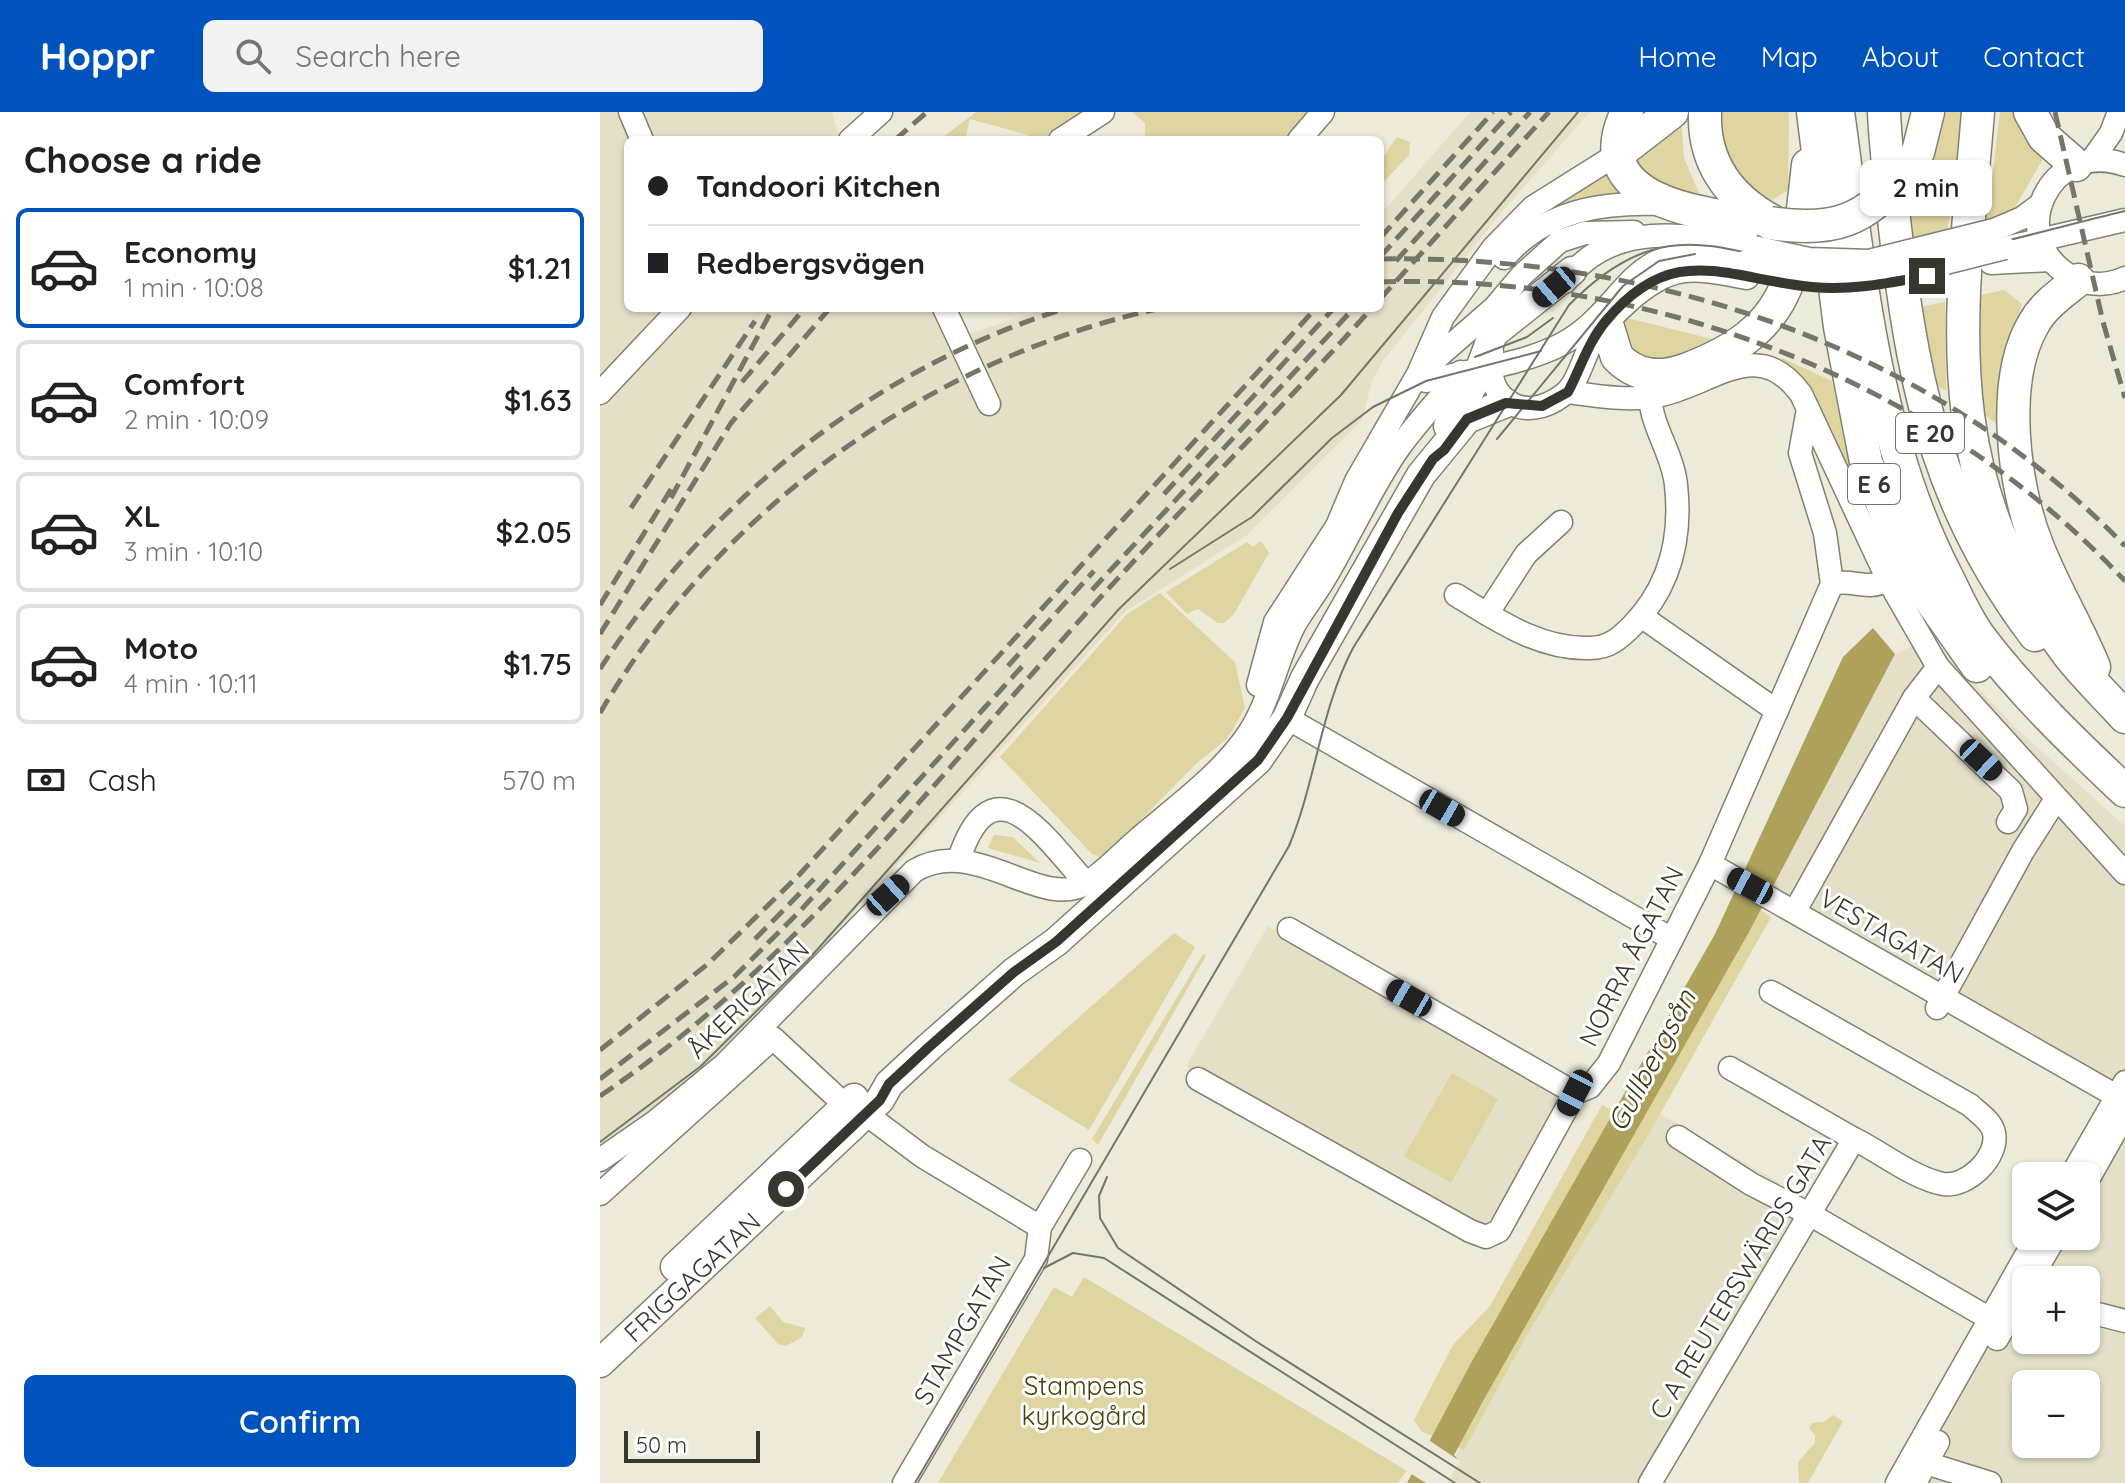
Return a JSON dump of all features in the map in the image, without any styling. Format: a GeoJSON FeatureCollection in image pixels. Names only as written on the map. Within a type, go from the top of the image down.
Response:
{"type":"FeatureCollection","features":[{"type":"Feature","properties":{"kind":"highway"},"geometry":{"type":"LineString","coordinates":[[1627,112],[1618,134],[1619,153],[1626,175],[1663,218],[1754,251],[1809,255],[1839,223],[1868,211],[1906,172],[1918,152],[1928,112]]}},
{"type":"Feature","properties":{"kind":"highway"},"geometry":{"type":"LineString","coordinates":[[1619,153],[1672,112]]}},
{"type":"Feature","properties":{"kind":"highway"},"geometry":{"type":"LineString","coordinates":[[1705,112],[1707,149],[1722,179],[1757,213],[1754,251]]}},
{"type":"Feature","properties":{"kind":"highway"},"geometry":{"type":"LineString","coordinates":[[1858,112],[1868,314]]}},
{"type":"Feature","properties":{"kind":"highway","name":"E 20"},"geometry":{"type":"LineString","coordinates":[[1884,112],[1906,324],[1933,445],[1973,536],[2008,601],[2071,680],[2115,707]]}},
{"type":"Feature","properties":{"kind":"highway"},"geometry":{"type":"LineString","coordinates":[[1978,112],[1961,322],[1961,369],[1971,445],[2004,546],[2068,654],[2115,707]]}},
{"type":"Feature","properties":{"kind":"highway"},"geometry":{"type":"LineString","coordinates":[[2030,112],[2044,137],[2084,162]]}},
{"type":"Feature","properties":{"kind":"highway"},"geometry":{"type":"LineString","coordinates":[[1606,321],[1617,357],[1646,375],[1666,375],[1706,362],[1760,330],[1779,303],[1796,254],[1822,114]]}},
{"type":"Feature","properties":{"kind":"highway","name":"E 6"},"geometry":{"type":"LineString","coordinates":[[1822,114],[1898,458],[1930,544],[1978,634],[2058,728],[2125,791]]}},
{"type":"Feature","properties":{"kind":"highway","name":"E 6"},"geometry":{"type":"LineString","coordinates":[[1822,114],[1848,377],[1866,462],[1879,497],[1920,585],[1960,645],[1984,675],[2016,703],[2058,728]]}},
{"type":"Feature","properties":{"kind":"highway"},"geometry":{"type":"LineString","coordinates":[[2078,280],[2048,305],[2027,336],[2015,392],[2016,445],[2023,501],[2035,541],[2115,707]]}},
{"type":"Feature","properties":{"kind":"main road"},"geometry":{"type":"LineString","coordinates":[[1433,459],[1438,442],[1493,334],[1572,271]]}},
{"type":"Feature","properties":{"kind":"main road","name":"FRIGGAGATAN"},"geometry":{"type":"LineString","coordinates":[[600,1338],[853,1107],[1043,927],[1258,760],[1287,718],[1398,513],[1433,459],[1444,450],[1467,419],[1506,403]]}},
{"type":"Feature","properties":{"kind":"main road","name":"FRIGGAGATAN"},"geometry":{"type":"LineString","coordinates":[[600,1363],[853,1107]]}},
{"type":"Feature","properties":{"kind":"street"},"geometry":{"type":"LineString","coordinates":[[630,112],[640,136]]}},
{"type":"Feature","properties":{"kind":"street"},"geometry":{"type":"LineString","coordinates":[[854,136],[881,112]]}},
{"type":"Feature","properties":{"kind":"street"},"geometry":{"type":"LineString","coordinates":[[1066,136],[1103,112]]}},
{"type":"Feature","properties":{"kind":"street"},"geometry":{"type":"LineString","coordinates":[[1302,136],[1323,112]]}},
{"type":"Feature","properties":{"kind":"street"},"geometry":{"type":"LineString","coordinates":[[2006,243],[2041,204],[2058,176],[2084,162],[2111,133],[2119,112]]}},
{"type":"Feature","properties":{"kind":"street"},"geometry":{"type":"LineString","coordinates":[[1398,450],[1443,317],[1493,248],[1533,207],[1619,153]]}},
{"type":"Feature","properties":{"kind":"street"},"geometry":{"type":"LineString","coordinates":[[2084,162],[2125,165]]}},
{"type":"Feature","properties":{"kind":"street"},"geometry":{"type":"LineString","coordinates":[[2041,204],[2039,235],[2051,260]]}},
{"type":"Feature","properties":{"kind":"street"},"geometry":{"type":"LineString","coordinates":[[1256,720],[1258,684],[1275,622],[1337,526],[1356,481],[1437,356],[1453,317],[1512,249],[1557,218],[1594,207],[1663,218]]}},
{"type":"Feature","properties":{"kind":"street"},"geometry":{"type":"LineString","coordinates":[[1568,392],[1606,321],[1645,287],[1670,272],[1699,269],[1754,251],[1846,289],[2125,211]]}},
{"type":"Feature","properties":{"kind":"street"},"geometry":{"type":"LineString","coordinates":[[1572,271],[1663,218]]}},
{"type":"Feature","properties":{"kind":"street"},"geometry":{"type":"LineString","coordinates":[[2039,235],[2125,220]]}},
{"type":"Feature","properties":{"kind":"street"},"geometry":{"type":"LineString","coordinates":[[1422,378],[1477,368],[1566,342],[1587,326],[1623,286],[1659,261],[1693,253],[1754,251],[1869,261],[2006,243],[2051,260],[2078,280],[2105,284],[2125,278]]}},
{"type":"Feature","properties":{"kind":"street"},"geometry":{"type":"LineString","coordinates":[[600,393],[676,312]]}},
{"type":"Feature","properties":{"kind":"street"},"geometry":{"type":"LineString","coordinates":[[946,312],[989,404]]}},
{"type":"Feature","properties":{"kind":"street"},"geometry":{"type":"LineString","coordinates":[[1477,368],[1506,403],[1542,406],[1568,392],[1650,397],[1756,363],[1785,375],[1801,394],[1888,580],[1938,667],[2125,873]]}},
{"type":"Feature","properties":{"kind":"street"},"geometry":{"type":"LineString","coordinates":[[1398,450],[1477,368]]}},
{"type":"Feature","properties":{"kind":"street"},"geometry":{"type":"LineString","coordinates":[[1456,595],[1538,640],[1588,649],[1614,642],[1641,616],[1663,586],[1671,563],[1677,507],[1673,465],[1650,397]]}},
{"type":"Feature","properties":{"kind":"street"},"geometry":{"type":"LineString","coordinates":[[1808,409],[1800,453],[1825,533],[1832,584],[1840,582],[1870,588],[1888,580]]}},
{"type":"Feature","properties":{"kind":"street","name":"FRIGGAGATAN"},"geometry":{"type":"LineString","coordinates":[[1094,886],[1233,753],[1269,697],[1278,664],[1295,624],[1398,450]]}},
{"type":"Feature","properties":{"kind":"street"},"geometry":{"type":"LineString","coordinates":[[1487,614],[1526,554],[1561,522]]}},
{"type":"Feature","properties":{"kind":"street","name":"NORRA ÅGATAN"},"geometry":{"type":"LineString","coordinates":[[1198,1079],[1470,1231],[1486,1237],[1499,1231],[1575,1093],[1590,1087],[1609,1063],[1710,864],[1832,584]]}},
{"type":"Feature","properties":{"kind":"street"},"geometry":{"type":"LineString","coordinates":[[1641,616],[1777,711]]}},
{"type":"Feature","properties":{"kind":"street","name":"VESTAGATAN"},"geometry":{"type":"LineString","coordinates":[[1938,667],[1914,698],[1795,911],[1939,1003],[2123,1098]]}},
{"type":"Feature","properties":{"kind":"street"},"geometry":{"type":"LineString","coordinates":[[1914,698],[2011,791],[2016,809],[2008,822]]}},
{"type":"Feature","properties":{"kind":"street"},"geometry":{"type":"LineString","coordinates":[[1287,718],[1672,939]]}},
{"type":"Feature","properties":{"kind":"street"},"geometry":{"type":"LineString","coordinates":[[1939,1003],[2023,851],[2056,799]]}},
{"type":"Feature","properties":{"kind":"street"},"geometry":{"type":"LineString","coordinates":[[959,859],[976,821],[988,810],[1006,808],[1023,815],[1094,886]]}},
{"type":"Feature","properties":{"kind":"street"},"geometry":{"type":"LineString","coordinates":[[924,867],[959,859],[1056,889],[1094,886]]}},
{"type":"Feature","properties":{"kind":"street"},"geometry":{"type":"LineString","coordinates":[[1710,864],[1795,911]]}},
{"type":"Feature","properties":{"kind":"street"},"geometry":{"type":"LineString","coordinates":[[924,867],[951,868],[1046,898],[1076,895],[1094,886]]}},
{"type":"Feature","properties":{"kind":"street","name":"ÅKERIGATAN"},"geometry":{"type":"LineString","coordinates":[[600,1160],[656,1121],[724,1065],[888,895],[924,867]]}},
{"type":"Feature","properties":{"kind":"street"},"geometry":{"type":"LineString","coordinates":[[1289,929],[1575,1093]]}},
{"type":"Feature","properties":{"kind":"street"},"geometry":{"type":"LineString","coordinates":[[1771,992],[1970,1105],[1988,1121],[1994,1134],[1993,1145],[1980,1169],[1973,1176],[1951,1184],[1920,1174],[1854,1139]]}},
{"type":"Feature","properties":{"kind":"street"},"geometry":{"type":"LineString","coordinates":[[600,1194],[773,1038],[853,1107],[922,1156],[1040,1227]]}},
{"type":"Feature","properties":{"kind":"street","name":"C A REUTERSWÄRDS GATA"},"geometry":{"type":"LineString","coordinates":[[1650,1483],[1854,1139],[1730,1068]]}},
{"type":"Feature","properties":{"kind":"street"},"geometry":{"type":"LineString","coordinates":[[2080,1162],[2123,1098]]}},
{"type":"Feature","properties":{"kind":"street"},"geometry":{"type":"LineString","coordinates":[[2095,1162],[2123,1098]]}},
{"type":"Feature","properties":{"kind":"street"},"geometry":{"type":"LineString","coordinates":[[1678,1137],[1751,1184],[1811,1215],[1997,1323]]}},
{"type":"Feature","properties":{"kind":"street","name":"STAMPGATAN"},"geometry":{"type":"LineString","coordinates":[[904,1483],[1036,1259],[1040,1227],[1080,1160]]}},
{"type":"Feature","properties":{"kind":"street"},"geometry":{"type":"LineString","coordinates":[[1897,1483],[1918,1468],[1997,1323],[2012,1303]]}},
{"type":"Feature","properties":{"kind":"street"},"geometry":{"type":"LineString","coordinates":[[2100,1315],[2125,1321]]}},
{"type":"Feature","properties":{"kind":"street"},"geometry":{"type":"LineString","coordinates":[[1918,1468],[1990,1483]]}},
{"type":"Feature","properties":{"kind":"shaded area"},"geometry":{"type":"Polygon","coordinates":[[[600,112],[832,112],[839,136],[624,136],[624,312],[951,312],[965,335],[1037,312],[1384,312],[1384,210],[1470,112],[1590,112],[1501,213],[1383,361],[1372,381],[1362,420],[1246,536],[1125,612],[737,1043],[654,1113],[600,1150],[600,112]]]}},
{"type":"Feature","properties":{"kind":"shaded area"},"geometry":{"type":"Polygon","coordinates":[[[1931,637],[2017,729],[2125,826],[2125,1483],[1905,1483],[2012,1296],[2012,1354],[2100,1354],[2100,1266],[2029,1266],[2038,1250],[2100,1250],[2100,1162],[2093,1162],[2120,1104],[1765,901],[1895,654],[1931,637]]]}},
{"type":"Feature","properties":{"kind":"shaded area"},"geometry":{"type":"Polygon","coordinates":[[[1268,926],[1556,1096],[1559,1109],[1495,1225],[1476,1229],[1186,1066],[1268,926]]]}},
{"type":"Feature","properties":{"kind":"shaded area"},"geometry":{"type":"Polygon","coordinates":[[[1649,1107],[1809,1200],[1645,1483],[1442,1483],[1483,1401],[1649,1107]]]}},
{"type":"Feature","properties":{"kind":"green space"},"geometry":{"type":"Polygon","coordinates":[[[976,112],[1087,112],[1047,136],[1028,136],[970,119],[966,136],[944,136],[976,112]]]}},
{"type":"Feature","properties":{"kind":"green space"},"geometry":{"type":"Polygon","coordinates":[[[1132,112],[1316,112],[1295,136],[1145,136],[1145,123],[1132,112]]]}},
{"type":"Feature","properties":{"kind":"green space"},"geometry":{"type":"Polygon","coordinates":[[[1713,112],[1789,112],[1788,190],[1772,200],[1744,188],[1713,138],[1713,112]]]}},
{"type":"Feature","properties":{"kind":"green space"},"geometry":{"type":"Polygon","coordinates":[[[1946,112],[1964,112],[1963,152],[1947,230],[1902,241],[1899,210],[1929,164],[1946,112]]]}},
{"type":"Feature","properties":{"kind":"green space"},"geometry":{"type":"Polygon","coordinates":[[[2000,112],[2018,112],[2024,136],[2044,151],[2044,157],[2013,211],[1983,221],[1992,179],[2000,112]]]}},
{"type":"Feature","properties":{"kind":"green space"},"geometry":{"type":"Polygon","coordinates":[[[1681,118],[1684,158],[1701,198],[1662,191],[1629,158],[1681,118]]]}},
{"type":"Feature","properties":{"kind":"green space"},"geometry":{"type":"Polygon","coordinates":[[[1397,137],[1410,142],[1409,155],[1384,182],[1384,156],[1397,137]]]}},
{"type":"Feature","properties":{"kind":"green space"},"geometry":{"type":"Polygon","coordinates":[[[1611,166],[1629,194],[1573,201],[1540,215],[1611,166]]]}},
{"type":"Feature","properties":{"kind":"green space"},"geometry":{"type":"Polygon","coordinates":[[[2004,290],[2022,304],[2005,359],[2000,426],[1972,406],[1972,297],[2004,290]]]}},
{"type":"Feature","properties":{"kind":"green space"},"geometry":{"type":"Polygon","coordinates":[[[1945,302],[1946,391],[1925,378],[1911,309],[1945,302]]]}},
{"type":"Feature","properties":{"kind":"green space"},"geometry":{"type":"Polygon","coordinates":[[[1623,317],[1724,342],[1660,363],[1634,355],[1622,325],[1623,317]]]}},
{"type":"Feature","properties":{"kind":"green space"},"geometry":{"type":"Polygon","coordinates":[[[1782,358],[1832,381],[1849,457],[1877,536],[1779,361],[1782,358]]]}},
{"type":"Feature","properties":{"kind":"green space"},"geometry":{"type":"Polygon","coordinates":[[[1261,541],[1269,553],[1234,614],[1224,623],[1218,623],[1198,609],[1187,614],[1166,592],[1247,542],[1253,547],[1261,541]]]}},
{"type":"Feature","properties":{"kind":"green space"},"geometry":{"type":"Polygon","coordinates":[[[1160,593],[1235,662],[1245,708],[1227,739],[1198,762],[1103,858],[1092,854],[1000,757],[1127,614],[1160,593]]]}},
{"type":"Feature","properties":{"kind":"green space"},"geometry":{"type":"Polygon","coordinates":[[[994,835],[1013,837],[1040,863],[988,848],[994,835]]]}},
{"type":"Feature","properties":{"kind":"green space"},"geometry":{"type":"Polygon","coordinates":[[[1760,910],[1771,917],[1646,1139],[1527,1335],[1464,1450],[1421,1431],[1414,1420],[1453,1345],[1490,1306],[1602,1105],[1639,1124],[1760,910]]]}},
{"type":"Feature","properties":{"kind":"green space"},"geometry":{"type":"Polygon","coordinates":[[[1174,933],[1195,947],[1089,1130],[1008,1080],[1174,933]]]}},
{"type":"Feature","properties":{"kind":"green space"},"geometry":{"type":"Polygon","coordinates":[[[1203,954],[1206,956],[1098,1145],[1092,1139],[1203,954]]]}},
{"type":"Feature","properties":{"kind":"green space"},"geometry":{"type":"Polygon","coordinates":[[[1452,1073],[1498,1099],[1451,1183],[1404,1156],[1452,1073]]]}},
{"type":"Feature","properties":{"kind":"green space","name":"Stampens kyrkogård"},"geometry":{"type":"Polygon","coordinates":[[[1084,1277],[1407,1471],[1397,1483],[938,1483],[1054,1287],[1072,1297],[1084,1277]]]}},
{"type":"Feature","properties":{"kind":"green space"},"geometry":{"type":"Polygon","coordinates":[[[770,1306],[783,1322],[805,1328],[802,1337],[786,1346],[778,1344],[755,1318],[770,1306]]]}},
{"type":"Feature","properties":{"kind":"green space"},"geometry":{"type":"Polygon","coordinates":[[[1833,1415],[1843,1421],[1808,1483],[1799,1483],[1798,1462],[1815,1443],[1815,1435],[1809,1428],[1812,1423],[1824,1422],[1833,1415]]]}},
{"type":"Feature","properties":{"kind":"water","name":"Gullbergsån"},"geometry":{"type":"Polygon","coordinates":[[[1873,628],[1895,654],[1749,932],[1483,1401],[1442,1483],[1407,1483],[1471,1363],[1715,934],[1843,657],[1873,628]]]}},
{"type":"Feature","properties":{"kind":"pier"},"geometry":{"type":"Polygon","coordinates":[[[1427,1439],[1460,1461],[1447,1483],[1426,1483],[1408,1472],[1427,1439]]]}},
{"type":"Feature","properties":{"kind":"tram line"},"geometry":{"type":"LineString","coordinates":[[600,1142],[701,1066],[808,960],[1119,609],[1341,395],[1578,112]]}},
{"type":"Feature","properties":{"kind":"tram line"},"geometry":{"type":"LineString","coordinates":[[915,1483],[1289,846],[1333,696],[1353,648],[1569,305],[1611,270],[1649,251],[1685,245],[1719,247],[1793,263],[1834,268],[1881,266],[1973,249],[2125,211]]}},
{"type":"Feature","properties":{"kind":"tram line"},"geometry":{"type":"LineString","coordinates":[[1497,439],[1623,286],[1659,261],[1695,254]]}},
{"type":"Feature","properties":{"kind":"tram line"},"geometry":{"type":"LineString","coordinates":[[1475,357],[1527,337],[1553,318]]}},
{"type":"Feature","properties":{"kind":"tram line"},"geometry":{"type":"LineString","coordinates":[[1170,569],[1252,517],[1332,438],[1373,407],[1426,381],[1541,351]]}},
{"type":"Feature","properties":{"kind":"tram line"},"geometry":{"type":"LineString","coordinates":[[1107,1177],[1099,1196],[1100,1218],[1118,1248],[1257,1342],[1480,1483]]}},
{"type":"Feature","properties":{"kind":"tram line"},"geometry":{"type":"LineString","coordinates":[[1044,1268],[1073,1253],[1104,1258],[1455,1483]]}},
{"type":"Feature","properties":{"kind":"railway"},"geometry":{"type":"LineString","coordinates":[[900,136],[927,112]]}},
{"type":"Feature","properties":{"kind":"railway"},"geometry":{"type":"LineString","coordinates":[[1384,234],[1493,112]]}},
{"type":"Feature","properties":{"kind":"railway"},"geometry":{"type":"LineString","coordinates":[[1384,253],[1511,112]]}},
{"type":"Feature","properties":{"kind":"railway"},"geometry":{"type":"LineString","coordinates":[[1396,261],[1530,112]]}},
{"type":"Feature","properties":{"kind":"railway"},"geometry":{"type":"LineString","coordinates":[[1384,295],[1549,112]]}},
{"type":"Feature","properties":{"kind":"railway"},"geometry":{"type":"LineString","coordinates":[[2055,112],[2103,322],[2125,398]]}},
{"type":"Feature","properties":{"kind":"railway"},"geometry":{"type":"LineString","coordinates":[[1384,259],[1483,262],[1585,274],[1685,295],[1783,326],[1877,366],[1966,416],[2049,476],[2125,546]]}},
{"type":"Feature","properties":{"kind":"railway"},"geometry":{"type":"LineString","coordinates":[[1384,282],[1483,284],[1586,297],[1687,320],[1785,353],[1879,396],[1968,449],[2050,510],[2125,581]]}},
{"type":"Feature","properties":{"kind":"railway"},"geometry":{"type":"LineString","coordinates":[[671,498],[771,312]]}},
{"type":"Feature","properties":{"kind":"railway"},"geometry":{"type":"LineString","coordinates":[[742,382],[802,312]]}},
{"type":"Feature","properties":{"kind":"railway"},"geometry":{"type":"LineString","coordinates":[[600,634],[731,423],[827,312]]}},
{"type":"Feature","properties":{"kind":"railway"},"geometry":{"type":"LineString","coordinates":[[600,669],[643,608],[692,550],[745,497],[802,448],[863,404],[928,366],[996,334],[1056,312]]}},
{"type":"Feature","properties":{"kind":"railway"},"geometry":{"type":"LineString","coordinates":[[600,713],[649,639],[706,570],[769,508],[838,453],[913,405],[992,364],[1075,332],[1147,312]]}},
{"type":"Feature","properties":{"kind":"railway"},"geometry":{"type":"LineString","coordinates":[[600,1050],[709,963],[799,875],[1312,312]]}},
{"type":"Feature","properties":{"kind":"railway"},"geometry":{"type":"LineString","coordinates":[[1164,494],[1330,312]]}},
{"type":"Feature","properties":{"kind":"railway"},"geometry":{"type":"LineString","coordinates":[[1092,590],[1350,312]]}},
{"type":"Feature","properties":{"kind":"railway"},"geometry":{"type":"LineString","coordinates":[[600,1096],[667,1047],[731,994],[850,878],[1108,589],[1368,312]]}},
{"type":"Feature","properties":{"kind":"railway"},"geometry":{"type":"LineString","coordinates":[[631,508],[755,321]]}},
{"type":"Feature","properties":{"kind":"railway"},"geometry":{"type":"LineString","coordinates":[[600,605],[673,486]]}},
{"type":"Feature","properties":{"kind":"railway"},"geometry":{"type":"LineString","coordinates":[[1008,666],[1094,571]]}},
{"type":"Feature","properties":{"kind":"railway"},"geometry":{"type":"LineString","coordinates":[[600,1079],[735,976],[800,911],[1027,661]]}},
{"type":"Feature","properties":{"kind":"railway"},"geometry":{"type":"LineString","coordinates":[[755,939],[814,879]]}},
{"type":"Feature","properties":{"kind":"route"},"geometry":{"type":"LineString","coordinates":[[786,1189],[880,1100],[889,1084],[929,1047],[1014,972],[1056,942],[1258,760],[1287,718],[1305,678],[1421,475],[1467,419],[1477,412],[1506,403],[1513,406],[1542,406],[1568,392],[1593,340],[1606,321],[1645,287],[1670,272],[1699,269],[1813,287],[1846,289],[1927,276]]}}]}
